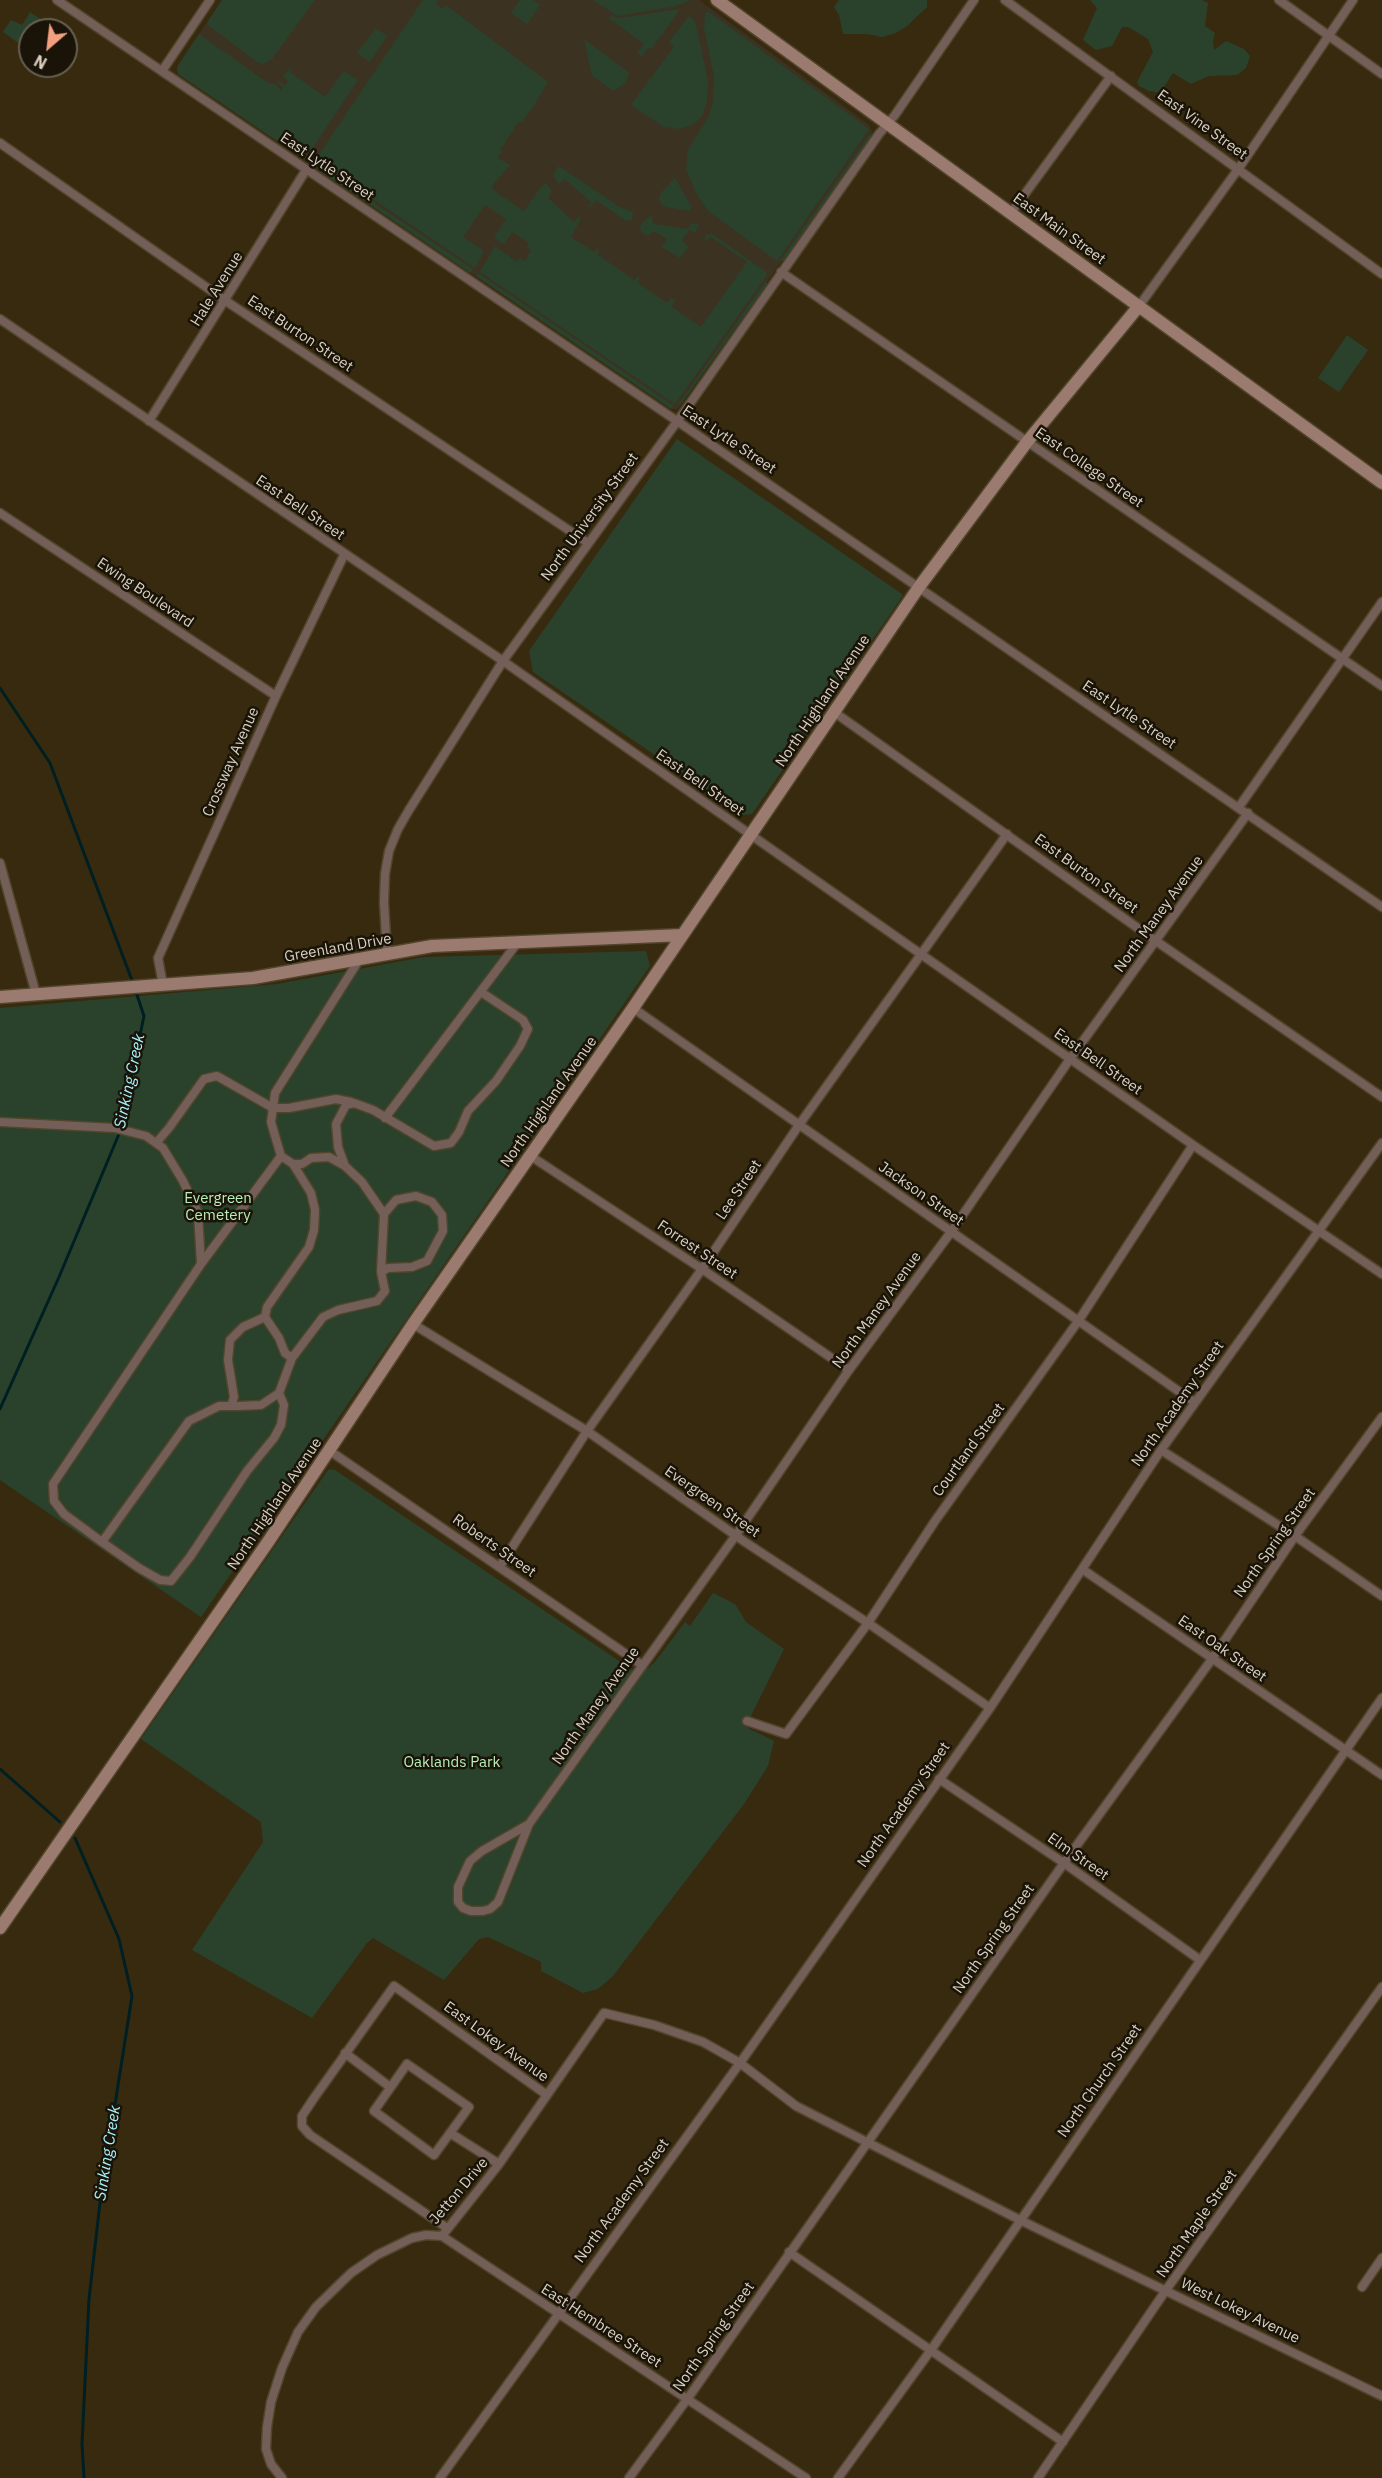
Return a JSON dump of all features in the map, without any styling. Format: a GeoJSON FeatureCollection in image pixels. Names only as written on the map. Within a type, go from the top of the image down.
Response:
{"type":"FeatureCollection","features":[{"type":"Feature","properties":{"kind":"street","name":"East Lytle Street"},"geometry":{"type":"LineString","coordinates":[[57,0],[677,421],[1382,907]]}},
{"type":"Feature","properties":{"kind":"street"},"geometry":{"type":"LineString","coordinates":[[162,71],[210,0]]}},
{"type":"Feature","properties":{"kind":"street","name":"East Main Street"},"geometry":{"type":"LineString","coordinates":[[717,0],[887,124],[946,164],[1382,483]]}},
{"type":"Feature","properties":{"kind":"street","name":"North University Street"},"geometry":{"type":"LineString","coordinates":[[387,954],[385,874],[389,851],[398,829],[503,661],[677,421],[974,0]]}},
{"type":"Feature","properties":{"kind":"street","name":"East Vine Street"},"geometry":{"type":"LineString","coordinates":[[1005,0],[1382,274]]}},
{"type":"Feature","properties":{"kind":"street"},"geometry":{"type":"LineString","coordinates":[[1279,0],[1382,74]]}},
{"type":"Feature","properties":{"kind":"street"},"geometry":{"type":"LineString","coordinates":[[1139,306],[1239,168],[1353,0]]}},
{"type":"Feature","properties":{"kind":"street"},"geometry":{"type":"LineString","coordinates":[[1011,213],[1111,76]]}},
{"type":"Feature","properties":{"kind":"street","name":"East Burton Street"},"geometry":{"type":"LineString","coordinates":[[0,143],[226,301],[588,543]]}},
{"type":"Feature","properties":{"kind":"street","name":"Hale Avenue"},"geometry":{"type":"LineString","coordinates":[[149,421],[306,170]]}},
{"type":"Feature","properties":{"kind":"street","name":"East College Street"},"geometry":{"type":"LineString","coordinates":[[781,272],[1382,687]]}},
{"type":"Feature","properties":{"kind":"street","name":"North Highland Avenue"},"geometry":{"type":"LineString","coordinates":[[0,1928],[330,1451],[413,1324],[633,1008],[919,587],[1027,441],[1139,306]]}},
{"type":"Feature","properties":{"kind":"street","name":"East Bell Street"},"geometry":{"type":"LineString","coordinates":[[0,319],[503,661],[1193,1146],[1382,1274]]}},
{"type":"Feature","properties":{"kind":"street","name":"Ewing Boulevard"},"geometry":{"type":"LineString","coordinates":[[0,513],[276,696]]}},
{"type":"Feature","properties":{"kind":"street","name":"Crossway Avenue"},"geometry":{"type":"LineString","coordinates":[[163,985],[158,958],[276,696],[344,555]]}},
{"type":"Feature","properties":{"kind":"street"},"geometry":{"type":"LineString","coordinates":[[1239,807],[1382,602]]}},
{"type":"Feature","properties":{"kind":"street","name":"East Burton Street"},"geometry":{"type":"LineString","coordinates":[[834,712],[1156,941],[1382,1097]]}},
{"type":"Feature","properties":{"kind":"street","name":"North Maney Avenue"},"geometry":{"type":"LineString","coordinates":[[529,1824],[736,1535],[849,1370],[951,1232],[1070,1059],[1248,813]]}},
{"type":"Feature","properties":{"kind":"street","name":"Lee Street"},"geometry":{"type":"LineString","coordinates":[[500,1566],[587,1431],[702,1269],[799,1125],[1007,834]]}},
{"type":"Feature","properties":{"kind":"street"},"geometry":{"type":"LineString","coordinates":[[0,862],[36,994]]}},
{"type":"Feature","properties":{"kind":"street","name":"Greenland Drive"},"geometry":{"type":"LineString","coordinates":[[0,997],[253,978],[432,946],[682,935]]}},
{"type":"Feature","properties":{"kind":"street"},"geometry":{"type":"LineString","coordinates":[[386,1118],[518,942]]}},
{"type":"Feature","properties":{"kind":"street"},"geometry":{"type":"LineString","coordinates":[[292,1358],[285,1353],[279,1338],[265,1317],[267,1307],[309,1247],[314,1230],[315,1210],[311,1193],[293,1164],[280,1156],[271,1122],[275,1093],[359,960]]}},
{"type":"Feature","properties":{"kind":"street"},"geometry":{"type":"LineString","coordinates":[[156,1143],[204,1079],[217,1076],[273,1108],[289,1108],[336,1099],[354,1103],[386,1118],[434,1146],[451,1143],[459,1132],[468,1111],[496,1081],[520,1046],[528,1029],[523,1020],[481,992]]}},
{"type":"Feature","properties":{"kind":"street","name":"Jackson Street"},"geometry":{"type":"LineString","coordinates":[[633,1008],[1194,1402]]}},
{"type":"Feature","properties":{"kind":"street"},"geometry":{"type":"LineString","coordinates":[[345,1166],[338,1147],[336,1124],[346,1105],[354,1103]]}},
{"type":"Feature","properties":{"kind":"street"},"geometry":{"type":"LineString","coordinates":[[0,1122],[120,1129],[146,1136],[156,1143],[163,1148],[183,1181],[198,1213],[201,1264]]}},
{"type":"Feature","properties":{"kind":"street","name":"North Academy Street"},"geometry":{"type":"LineString","coordinates":[[440,2478],[740,2063],[990,1708],[1194,1402],[1382,1143]]}},
{"type":"Feature","properties":{"kind":"street","name":"Courtland Street"},"geometry":{"type":"LineString","coordinates":[[747,1721],[786,1734],[868,1623],[935,1521],[1079,1320],[1193,1146]]}},
{"type":"Feature","properties":{"kind":"street"},"geometry":{"type":"LineString","coordinates":[[329,1157],[338,1147]]}},
{"type":"Feature","properties":{"kind":"street","name":"Forrest Street"},"geometry":{"type":"LineString","coordinates":[[529,1155],[702,1269],[849,1370]]}},
{"type":"Feature","properties":{"kind":"street"},"geometry":{"type":"LineString","coordinates":[[279,1393],[284,1405],[281,1425],[274,1438],[248,1471],[190,1557],[171,1581],[160,1580],[102,1542],[64,1514],[54,1500],[53,1484],[201,1264],[280,1156]]}},
{"type":"Feature","properties":{"kind":"street"},"geometry":{"type":"LineString","coordinates":[[293,1164],[302,1164],[311,1158],[329,1157],[345,1166],[362,1182],[384,1214]]}},
{"type":"Feature","properties":{"kind":"street"},"geometry":{"type":"LineString","coordinates":[[102,1542],[189,1421],[219,1406],[261,1405],[279,1393],[292,1358],[323,1317],[338,1310],[377,1301],[385,1291],[381,1272],[384,1214],[396,1200],[416,1196],[432,1202],[442,1215],[443,1232],[427,1261],[412,1268],[388,1268],[381,1272]]}},
{"type":"Feature","properties":{"kind":"street"},"geometry":{"type":"LineString","coordinates":[[231,1406],[234,1397],[228,1360],[230,1340],[243,1327],[265,1317]]}},
{"type":"Feature","properties":{"kind":"street","name":"Evergreen Street"},"geometry":{"type":"LineString","coordinates":[[413,1324],[587,1431],[990,1708]]}},
{"type":"Feature","properties":{"kind":"street","name":"North Spring Street"},"geometry":{"type":"LineString","coordinates":[[629,2478],[688,2398],[1064,1863],[1212,1659],[1295,1536],[1382,1418]]}},
{"type":"Feature","properties":{"kind":"street"},"geometry":{"type":"LineString","coordinates":[[1161,1450],[1295,1536],[1382,1596]]}},
{"type":"Feature","properties":{"kind":"street","name":"Roberts Street"},"geometry":{"type":"LineString","coordinates":[[330,1451],[642,1665]]}},
{"type":"Feature","properties":{"kind":"street","name":"East Oak Street"},"geometry":{"type":"LineString","coordinates":[[1082,1569],[1382,1775]]}},
{"type":"Feature","properties":{"kind":"street","name":"North Church Street"},"geometry":{"type":"LineString","coordinates":[[838,2478],[931,2350],[1382,1698]]}},
{"type":"Feature","properties":{"kind":"street","name":"Elm Street"},"geometry":{"type":"LineString","coordinates":[[939,1779],[1064,1863],[1200,1960]]}},
{"type":"Feature","properties":{"kind":"street"},"geometry":{"type":"LineString","coordinates":[[529,1824],[498,1902],[490,1909],[483,1911],[463,1908],[458,1902],[458,1887],[470,1862],[482,1851],[529,1824]]}},
{"type":"Feature","properties":{"kind":"street","name":"East Lokey Avenue"},"geometry":{"type":"LineString","coordinates":[[445,2232],[310,2135],[302,2126],[302,2116],[394,1986],[547,2095],[604,2013],[654,2025],[703,2042],[740,2063],[796,2106],[1020,2220]]}},
{"type":"Feature","properties":{"kind":"street","name":"North Maple Street"},"geometry":{"type":"LineString","coordinates":[[1038,2478],[1167,2290],[1382,1987]]}},
{"type":"Feature","properties":{"kind":"street"},"geometry":{"type":"LineString","coordinates":[[345,2053],[390,2087]]}},
{"type":"Feature","properties":{"kind":"street"},"geometry":{"type":"LineString","coordinates":[[407,2064],[469,2107],[450,2133],[434,2155],[374,2111],[407,2064]]}},
{"type":"Feature","properties":{"kind":"street","name":"Jetton Drive"},"geometry":{"type":"LineString","coordinates":[[282,2478],[271,2464],[266,2449],[267,2427],[271,2402],[282,2368],[298,2332],[316,2307],[351,2273],[377,2255],[412,2238],[445,2232],[499,2164],[547,2095]]}},
{"type":"Feature","properties":{"kind":"street"},"geometry":{"type":"LineString","coordinates":[[450,2133],[499,2164]]}},
{"type":"Feature","properties":{"kind":"street","name":"West Lokey Avenue"},"geometry":{"type":"LineString","coordinates":[[1020,2220],[1382,2396]]}},
{"type":"Feature","properties":{"kind":"street","name":"East Hembree Street"},"geometry":{"type":"LineString","coordinates":[[445,2232],[557,2314],[688,2398],[806,2478]]}},
{"type":"Feature","properties":{"kind":"street"},"geometry":{"type":"LineString","coordinates":[[789,2252],[1063,2442]]}},
{"type":"Feature","properties":{"kind":"street"},"geometry":{"type":"LineString","coordinates":[[1362,2287],[1382,2259]]}},
{"type":"Feature","properties":{"kind":"shaded area"},"geometry":{"type":"Polygon","coordinates":[[[222,0],[699,0],[869,125],[872,132],[678,409],[671,409],[178,74],[177,67],[222,0]]]}},
{"type":"Feature","properties":{"kind":"green space"},"geometry":{"type":"Polygon","coordinates":[[[222,0],[315,0],[272,59],[263,64],[257,62],[208,25],[207,23],[222,0]]]}},
{"type":"Feature","properties":{"kind":"green space"},"geometry":{"type":"Polygon","coordinates":[[[423,0],[439,0],[436,4],[442,9],[446,5],[548,82],[535,104],[522,122],[519,121],[500,150],[502,151],[498,158],[510,165],[491,187],[497,193],[524,211],[546,183],[552,191],[548,198],[574,222],[578,217],[581,218],[571,237],[594,252],[599,247],[598,255],[634,280],[640,275],[638,283],[667,303],[671,298],[675,300],[672,307],[701,327],[747,262],[711,237],[704,242],[706,235],[715,236],[766,272],[767,275],[675,404],[480,272],[495,246],[517,262],[520,258],[525,261],[531,250],[527,247],[529,243],[512,232],[504,244],[494,238],[506,219],[485,205],[463,237],[484,251],[475,268],[317,161],[423,0]]]}},
{"type":"Feature","properties":{"kind":"green space"},"geometry":{"type":"Polygon","coordinates":[[[520,0],[533,0],[540,5],[527,24],[511,13],[520,0]]]}},
{"type":"Feature","properties":{"kind":"green space"},"geometry":{"type":"Polygon","coordinates":[[[593,0],[691,0],[676,6],[618,16],[593,0]]]}},
{"type":"Feature","properties":{"kind":"green space"},"geometry":{"type":"Polygon","coordinates":[[[839,0],[927,0],[927,7],[896,33],[882,37],[867,34],[843,34],[839,15],[834,7],[839,0]]]}},
{"type":"Feature","properties":{"kind":"green space"},"geometry":{"type":"Polygon","coordinates":[[[1090,0],[1202,0],[1208,3],[1205,26],[1215,33],[1214,50],[1226,41],[1244,49],[1250,56],[1246,68],[1237,75],[1209,76],[1191,84],[1173,73],[1160,93],[1149,91],[1139,86],[1137,82],[1153,52],[1148,39],[1128,27],[1122,27],[1112,46],[1096,50],[1083,40],[1097,8],[1090,0]]]}},
{"type":"Feature","properties":{"kind":"green space"},"geometry":{"type":"Polygon","coordinates":[[[679,9],[651,49],[648,48],[642,57],[637,53],[644,44],[609,18],[611,16],[620,18],[679,9]]]}},
{"type":"Feature","properties":{"kind":"green space"},"geometry":{"type":"Polygon","coordinates":[[[30,12],[39,18],[26,18],[30,12]]]}},
{"type":"Feature","properties":{"kind":"green space"},"geometry":{"type":"Polygon","coordinates":[[[709,12],[869,129],[777,261],[708,211],[695,191],[686,168],[688,150],[709,116],[713,101],[714,76],[704,28],[705,13],[709,12]]]}},
{"type":"Feature","properties":{"kind":"green space"},"geometry":{"type":"Polygon","coordinates":[[[689,16],[695,21],[708,80],[707,102],[702,116],[692,125],[679,129],[664,127],[631,105],[674,47],[669,42],[689,16]]]}},
{"type":"Feature","properties":{"kind":"green space"},"geometry":{"type":"Polygon","coordinates":[[[11,20],[18,23],[18,43],[3,32],[11,20]]]}},
{"type":"Feature","properties":{"kind":"green space"},"geometry":{"type":"Polygon","coordinates":[[[376,28],[387,36],[370,62],[357,53],[376,28]]]}},
{"type":"Feature","properties":{"kind":"green space"},"geometry":{"type":"Polygon","coordinates":[[[199,34],[268,83],[275,84],[281,91],[283,87],[278,83],[279,81],[285,85],[288,81],[283,77],[292,66],[290,72],[325,97],[344,71],[358,80],[312,149],[305,155],[298,155],[178,74],[177,67],[199,34]]]}},
{"type":"Feature","properties":{"kind":"green space"},"geometry":{"type":"Polygon","coordinates":[[[584,39],[629,73],[626,82],[613,91],[592,75],[584,39]]]}},
{"type":"Feature","properties":{"kind":"green space"},"geometry":{"type":"Polygon","coordinates":[[[872,131],[871,136],[784,260],[779,262],[872,131]]]}},
{"type":"Feature","properties":{"kind":"green space"},"geometry":{"type":"Polygon","coordinates":[[[317,163],[473,269],[470,273],[321,172],[317,163]]]}},
{"type":"Feature","properties":{"kind":"green space"},"geometry":{"type":"Polygon","coordinates":[[[559,166],[618,206],[633,212],[632,220],[626,221],[596,200],[588,210],[591,202],[565,179],[559,184],[553,175],[559,166]]]}},
{"type":"Feature","properties":{"kind":"green space"},"geometry":{"type":"Polygon","coordinates":[[[675,178],[691,206],[690,211],[661,204],[659,198],[661,193],[675,178]]]}},
{"type":"Feature","properties":{"kind":"green space"},"geometry":{"type":"Polygon","coordinates":[[[652,215],[653,224],[688,229],[692,223],[699,225],[695,233],[689,230],[682,240],[688,247],[680,258],[662,247],[667,239],[654,231],[648,236],[641,231],[640,226],[652,215]]]}},
{"type":"Feature","properties":{"kind":"green space"},"geometry":{"type":"Polygon","coordinates":[[[478,273],[674,406],[671,409],[476,276],[478,273]]]}},
{"type":"Feature","properties":{"kind":"green space"},"geometry":{"type":"Polygon","coordinates":[[[765,282],[768,283],[682,403],[678,405],[765,282]]]}},
{"type":"Feature","properties":{"kind":"green space"},"geometry":{"type":"Polygon","coordinates":[[[1347,335],[1368,350],[1339,392],[1318,378],[1347,335]]]}},
{"type":"Feature","properties":{"kind":"green space"},"geometry":{"type":"Polygon","coordinates":[[[677,439],[902,594],[752,814],[743,815],[533,672],[529,651],[677,439]]]}},
{"type":"Feature","properties":{"kind":"green space","name":"Evergreen Cemetery"},"geometry":{"type":"Polygon","coordinates":[[[646,951],[650,966],[201,1617],[0,1480],[0,1008],[277,984],[424,957],[646,951]]]}},
{"type":"Feature","properties":{"kind":"green space","name":"Oaklands Park"},"geometry":{"type":"Polygon","coordinates":[[[331,1469],[640,1675],[655,1662],[685,1622],[690,1626],[713,1593],[735,1604],[746,1622],[784,1649],[751,1716],[748,1728],[774,1741],[768,1766],[744,1804],[613,1976],[598,1989],[583,1993],[541,1971],[541,1962],[488,1937],[479,1939],[444,1980],[373,1938],[312,2018],[192,1950],[263,1842],[261,1822],[141,1739],[328,1470],[331,1469]]]}},
{"type":"Feature","properties":{"kind":"waterway","name":"Sinking Creek"},"geometry":{"type":"LineString","coordinates":[[0,688],[50,763],[133,983]]}},
{"type":"Feature","properties":{"kind":"waterway","name":"Sinking Creek"},"geometry":{"type":"LineString","coordinates":[[0,1409],[119,1134],[144,1016],[135,989]]}},
{"type":"Feature","properties":{"kind":"waterway","name":"Sinking Creek"},"geometry":{"type":"LineString","coordinates":[[0,1769],[60,1822]]}},
{"type":"Feature","properties":{"kind":"waterway","name":"Sinking Creek"},"geometry":{"type":"LineString","coordinates":[[75,1838],[119,1939],[132,1996],[101,2194],[89,2299],[82,2444],[84,2478]]}}]}
